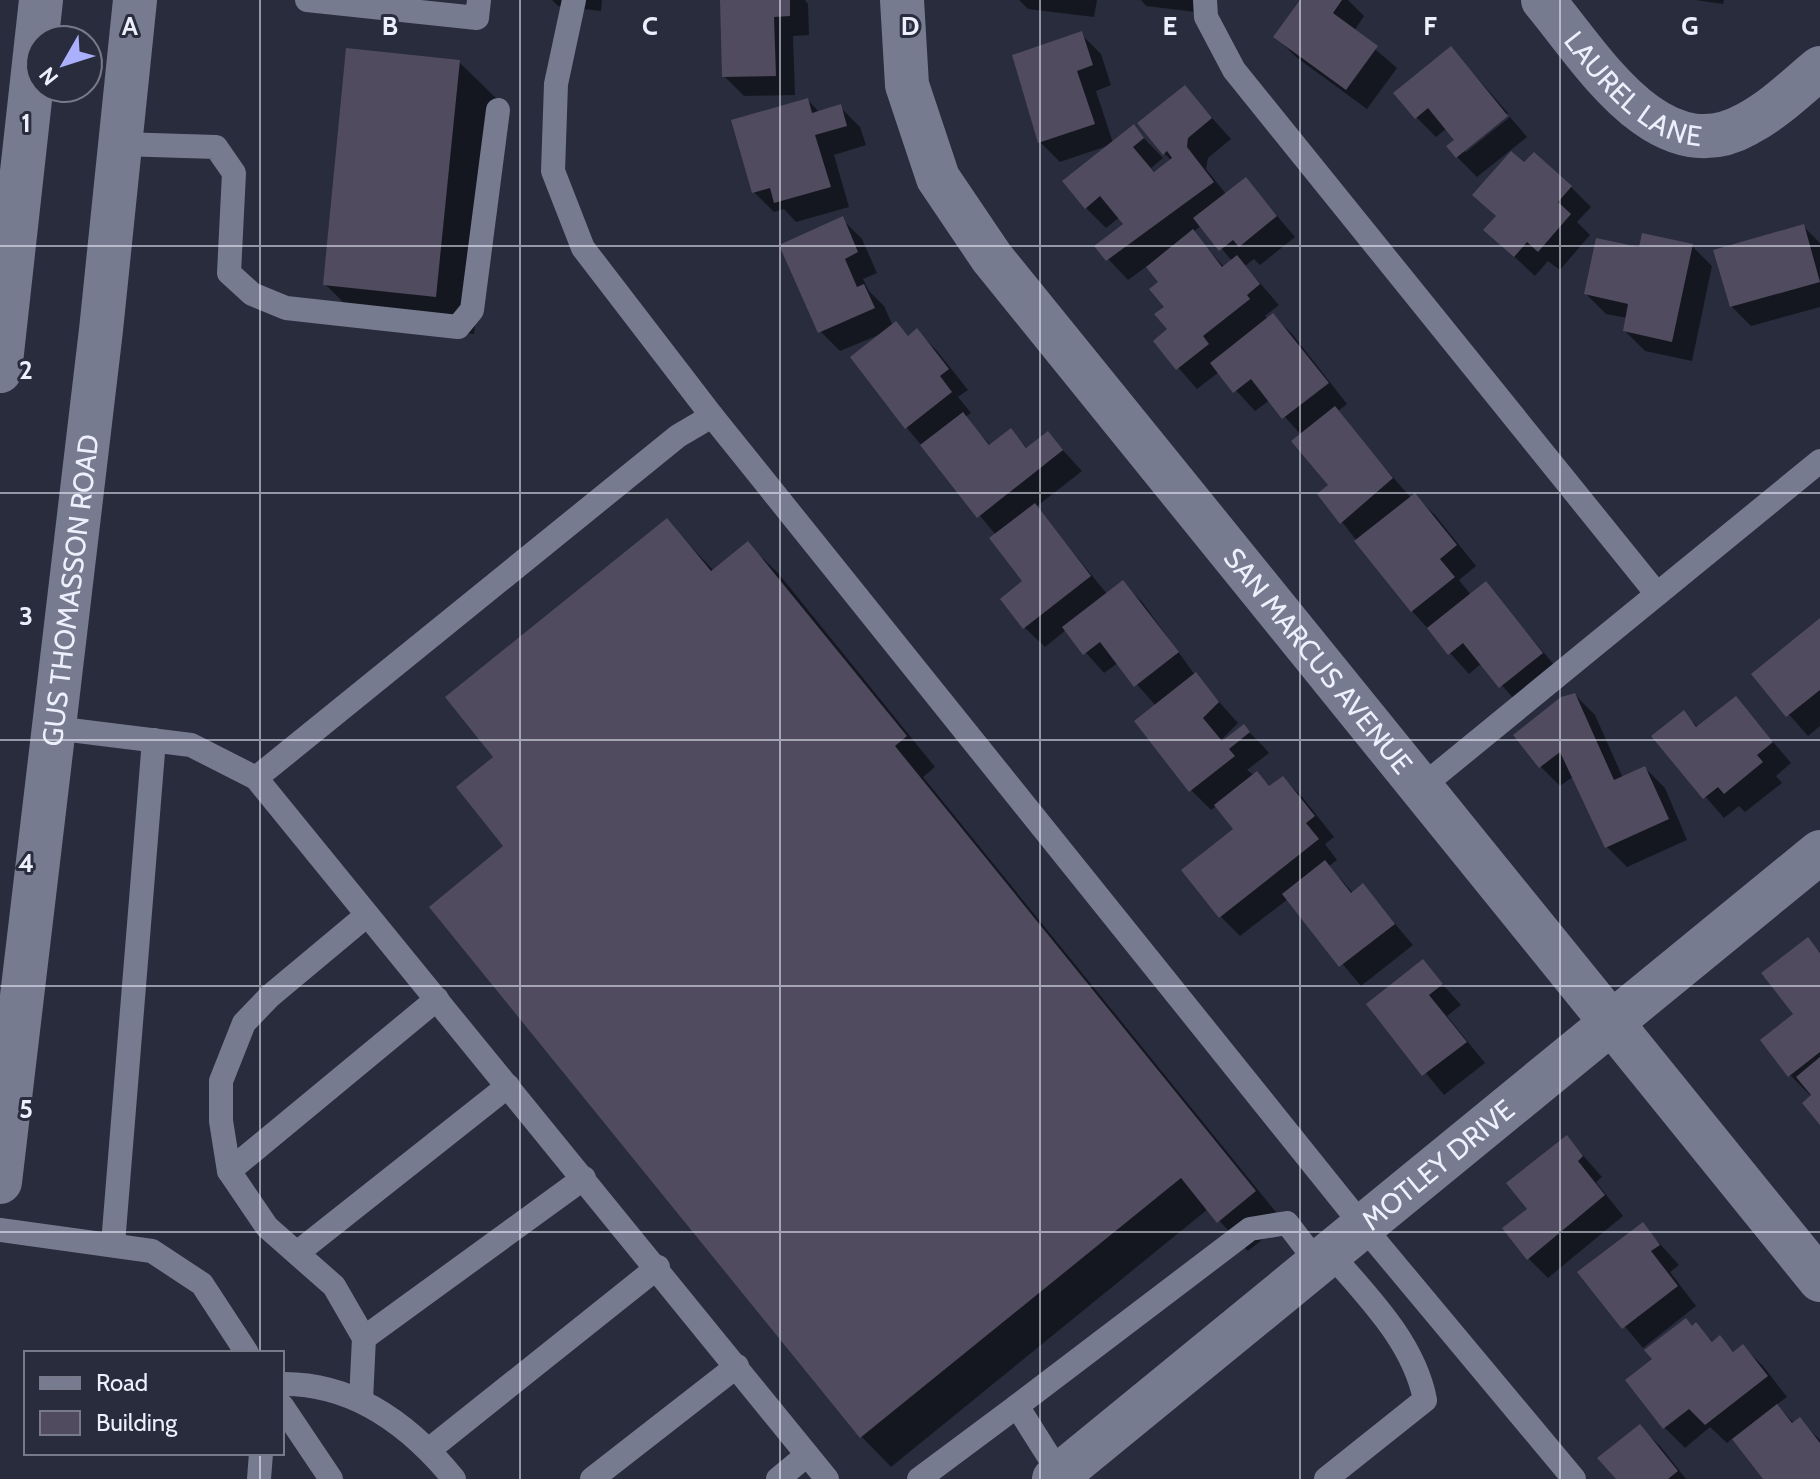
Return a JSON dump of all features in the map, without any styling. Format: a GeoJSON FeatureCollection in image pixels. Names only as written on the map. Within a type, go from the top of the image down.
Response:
{"type":"FeatureCollection","features":[{"type":"Feature","properties":{"kind":"street"},"geometry":{"type":"LineString","coordinates":[[0,371],[41,0]]}},
{"type":"Feature","properties":{"kind":"street","name":"GUS THOMASSON ROAD"},"geometry":{"type":"LineString","coordinates":[[0,1182],[135,0]]}},
{"type":"Feature","properties":{"kind":"street","name":"SAN MARCUS AVENUE"},"geometry":{"type":"LineString","coordinates":[[902,0],[907,85],[938,178],[992,258],[1419,789],[1820,1280]]}},
{"type":"Feature","properties":{"kind":"street","name":"LAUREL LANE"},"geometry":{"type":"LineString","coordinates":[[1543,0],[1621,93],[1647,117],[1676,133],[1722,135],[1747,125],[1820,68]]}},
{"type":"Feature","properties":{"kind":"street","name":"MOTLEY DRIVE"},"geometry":{"type":"LineString","coordinates":[[1059,1477],[1610,1021],[1820,852]]}},
{"type":"Feature","properties":{"kind":"lane"},"geometry":{"type":"LineString","coordinates":[[307,0],[477,18],[479,0]]}},
{"type":"Feature","properties":{"kind":"lane"},"geometry":{"type":"LineString","coordinates":[[574,0],[556,84],[553,171],[583,248],[712,416],[1362,1225],[1574,1479]]}},
{"type":"Feature","properties":{"kind":"lane"},"geometry":{"type":"LineString","coordinates":[[1205,0],[1206,17],[1234,70],[1657,594]]}},
{"type":"Feature","properties":{"kind":"lane"},"geometry":{"type":"LineString","coordinates":[[120,144],[216,147],[234,173],[229,273],[252,294],[286,308],[458,327],[472,310],[498,110]]}},
{"type":"Feature","properties":{"kind":"lane"},"geometry":{"type":"LineString","coordinates":[[256,778],[678,436],[712,416]]}},
{"type":"Feature","properties":{"kind":"lane"},"geometry":{"type":"LineString","coordinates":[[1419,789],[1820,461]]}},
{"type":"Feature","properties":{"kind":"lane"},"geometry":{"type":"LineString","coordinates":[[54,728],[191,745],[256,778],[658,1267],[827,1479]]}},
{"type":"Feature","properties":{"kind":"lane"},"geometry":{"type":"LineString","coordinates":[[113,1244],[154,740]]}},
{"type":"Feature","properties":{"kind":"lane"},"geometry":{"type":"LineString","coordinates":[[361,1400],[364,1338],[334,1286],[267,1227],[229,1171],[221,1121],[221,1081],[244,1023],[270,996],[367,915]]}},
{"type":"Feature","properties":{"kind":"lane"},"geometry":{"type":"LineString","coordinates":[[229,1171],[437,999]]}},
{"type":"Feature","properties":{"kind":"lane"},"geometry":{"type":"LineString","coordinates":[[297,1253],[508,1086]]}},
{"type":"Feature","properties":{"kind":"lane"},"geometry":{"type":"LineString","coordinates":[[364,1338],[584,1178]]}},
{"type":"Feature","properties":{"kind":"lane"},"geometry":{"type":"LineString","coordinates":[[919,1479],[1250,1229],[1287,1223],[1385,1318],[1420,1375],[1425,1400],[1326,1479]]}},
{"type":"Feature","properties":{"kind":"lane"},"geometry":{"type":"LineString","coordinates":[[0,1230],[152,1251],[202,1284],[246,1351]]}},
{"type":"Feature","properties":{"kind":"lane"},"geometry":{"type":"LineString","coordinates":[[430,1449],[658,1267]]}},
{"type":"Feature","properties":{"kind":"lane"},"geometry":{"type":"LineString","coordinates":[[592,1479],[737,1366]]}},
{"type":"Feature","properties":{"kind":"lane"},"geometry":{"type":"LineString","coordinates":[[284,1384],[343,1391],[378,1409],[430,1449],[454,1479]]}},
{"type":"Feature","properties":{"kind":"lane"},"geometry":{"type":"LineString","coordinates":[[1017,1406],[1059,1477]]}},
{"type":"Feature","properties":{"kind":"lane"},"geometry":{"type":"LineString","coordinates":[[284,1409],[331,1479]]}},
{"type":"Feature","properties":{"kind":"lane"},"geometry":{"type":"LineString","coordinates":[[259,1479],[261,1455]]}},
{"type":"Feature","properties":{"kind":"lane"},"geometry":{"type":"LineString","coordinates":[[778,1479],[807,1455]]}},
{"type":"Feature","properties":{"kind":"building"},"geometry":{"type":"Polygon","coordinates":[[[720,0],[790,0],[790,16],[774,17],[776,76],[722,77],[720,0]]]}},
{"type":"Feature","properties":{"kind":"building"},"geometry":{"type":"Polygon","coordinates":[[[1300,0],[1342,0],[1333,13],[1378,46],[1346,90],[1273,37],[1300,0]]]}},
{"type":"Feature","properties":{"kind":"building"},"geometry":{"type":"Polygon","coordinates":[[[1082,31],[1093,65],[1077,71],[1095,124],[1038,143],[1012,55],[1082,31]]]}},
{"type":"Feature","properties":{"kind":"building"},"geometry":{"type":"Polygon","coordinates":[[[1451,46],[1508,116],[1456,158],[1446,146],[1454,140],[1428,108],[1415,119],[1393,93],[1451,46]]]}},
{"type":"Feature","properties":{"kind":"building"},"geometry":{"type":"Polygon","coordinates":[[[346,48],[460,60],[436,297],[323,285],[346,48]]]}},
{"type":"Feature","properties":{"kind":"building"},"geometry":{"type":"Polygon","coordinates":[[[1185,85],[1212,118],[1188,138],[1187,147],[1214,182],[1106,261],[1094,246],[1123,224],[1100,196],[1085,209],[1062,181],[1134,124],[1144,138],[1133,147],[1154,172],[1172,158],[1167,151],[1163,155],[1137,123],[1185,85]]]}},
{"type":"Feature","properties":{"kind":"building"},"geometry":{"type":"Polygon","coordinates":[[[808,98],[812,113],[841,104],[847,126],[815,135],[831,187],[774,203],[770,188],[752,193],[731,120],[808,98]]]}},
{"type":"Feature","properties":{"kind":"building"},"geometry":{"type":"Polygon","coordinates":[[[1511,151],[1524,162],[1534,152],[1572,186],[1558,202],[1571,214],[1538,252],[1527,242],[1514,257],[1483,230],[1496,216],[1472,195],[1511,151]]]}},
{"type":"Feature","properties":{"kind":"building"},"geometry":{"type":"Polygon","coordinates":[[[1246,177],[1277,216],[1239,247],[1233,240],[1219,251],[1193,218],[1246,177]]]}},
{"type":"Feature","properties":{"kind":"building"},"geometry":{"type":"Polygon","coordinates":[[[843,216],[858,252],[845,259],[857,287],[864,284],[875,308],[818,333],[779,245],[843,216]]]}},
{"type":"Feature","properties":{"kind":"building"},"geometry":{"type":"Polygon","coordinates":[[[1804,224],[1820,282],[1730,307],[1713,250],[1804,224]]]}},
{"type":"Feature","properties":{"kind":"building"},"geometry":{"type":"Polygon","coordinates":[[[1193,229],[1222,267],[1237,255],[1260,284],[1247,295],[1250,299],[1203,336],[1209,344],[1176,370],[1153,341],[1167,329],[1154,314],[1164,307],[1149,289],[1158,282],[1146,267],[1193,229]]]}},
{"type":"Feature","properties":{"kind":"building"},"geometry":{"type":"Polygon","coordinates":[[[1642,233],[1693,244],[1672,342],[1623,331],[1628,304],[1584,294],[1596,238],[1639,247],[1642,233]]]}},
{"type":"Feature","properties":{"kind":"building"},"geometry":{"type":"Polygon","coordinates":[[[1273,313],[1329,383],[1282,419],[1251,379],[1233,393],[1210,363],[1273,313]]]}},
{"type":"Feature","properties":{"kind":"building"},"geometry":{"type":"Polygon","coordinates":[[[896,321],[908,336],[917,328],[949,369],[940,376],[952,392],[905,429],[850,357],[896,321]]]}},
{"type":"Feature","properties":{"kind":"building"},"geometry":{"type":"Polygon","coordinates":[[[1335,406],[1393,478],[1340,524],[1317,494],[1328,485],[1291,441],[1335,406]]]}},
{"type":"Feature","properties":{"kind":"building"},"geometry":{"type":"Polygon","coordinates":[[[963,412],[989,445],[1011,428],[1026,448],[1048,431],[1063,450],[977,518],[920,445],[963,412]]]}},
{"type":"Feature","properties":{"kind":"building"},"geometry":{"type":"Polygon","coordinates":[[[1415,493],[1457,545],[1440,559],[1455,577],[1411,612],[1354,541],[1415,493]]]}},
{"type":"Feature","properties":{"kind":"building"},"geometry":{"type":"Polygon","coordinates":[[[1035,503],[1091,576],[1023,629],[1000,599],[1022,581],[989,538],[1035,503]]]}},
{"type":"Feature","properties":{"kind":"building"},"geometry":{"type":"Polygon","coordinates":[[[667,518],[711,571],[748,541],[907,736],[895,746],[1256,1191],[1217,1223],[1181,1178],[860,1438],[429,907],[503,846],[456,787],[493,757],[445,697],[667,518]]]}},
{"type":"Feature","properties":{"kind":"building"},"geometry":{"type":"Polygon","coordinates":[[[1123,580],[1179,652],[1134,687],[1100,642],[1083,655],[1062,627],[1123,580]]]}},
{"type":"Feature","properties":{"kind":"building"},"geometry":{"type":"Polygon","coordinates":[[[1486,581],[1543,653],[1499,688],[1463,643],[1448,655],[1427,628],[1486,581]]]}},
{"type":"Feature","properties":{"kind":"building"},"geometry":{"type":"Polygon","coordinates":[[[1820,618],[1820,690],[1786,717],[1751,674],[1820,618]]]}},
{"type":"Feature","properties":{"kind":"building"},"geometry":{"type":"Polygon","coordinates":[[[1196,672],[1219,702],[1203,718],[1222,741],[1244,724],[1250,732],[1229,749],[1235,756],[1189,792],[1134,721],[1196,672]]]}},
{"type":"Feature","properties":{"kind":"building"},"geometry":{"type":"Polygon","coordinates":[[[1575,693],[1614,780],[1645,766],[1669,819],[1605,848],[1560,752],[1539,768],[1513,735],[1561,697],[1575,693]]]}},
{"type":"Feature","properties":{"kind":"building"},"geometry":{"type":"Polygon","coordinates":[[[1736,696],[1773,742],[1757,755],[1763,762],[1724,794],[1718,787],[1703,799],[1651,736],[1684,710],[1696,727],[1736,696]]]}},
{"type":"Feature","properties":{"kind":"building"},"geometry":{"type":"Polygon","coordinates":[[[1257,771],[1269,786],[1283,776],[1315,816],[1306,823],[1319,839],[1219,918],[1181,870],[1233,829],[1214,805],[1257,771]]]}},
{"type":"Feature","properties":{"kind":"building"},"geometry":{"type":"Polygon","coordinates":[[[1325,860],[1351,893],[1363,883],[1395,924],[1339,967],[1282,894],[1325,860]]]}},
{"type":"Feature","properties":{"kind":"building"},"geometry":{"type":"Polygon","coordinates":[[[1808,937],[1820,953],[1820,1052],[1788,1077],[1760,1040],[1793,1014],[1761,973],[1808,937]]]}},
{"type":"Feature","properties":{"kind":"building"},"geometry":{"type":"Polygon","coordinates":[[[1423,959],[1443,984],[1429,995],[1467,1042],[1422,1076],[1366,1004],[1423,959]]]}},
{"type":"Feature","properties":{"kind":"building"},"geometry":{"type":"Polygon","coordinates":[[[1820,1057],[1820,1125],[1802,1103],[1811,1095],[1796,1077],[1820,1057]]]}},
{"type":"Feature","properties":{"kind":"building"},"geometry":{"type":"Polygon","coordinates":[[[1567,1135],[1583,1156],[1578,1161],[1605,1195],[1527,1260],[1502,1228],[1527,1209],[1506,1183],[1567,1135]]]}},
{"type":"Feature","properties":{"kind":"building"},"geometry":{"type":"Polygon","coordinates":[[[1643,1222],[1660,1245],[1651,1251],[1678,1286],[1622,1329],[1577,1272],[1643,1222]]]}},
{"type":"Feature","properties":{"kind":"building"},"geometry":{"type":"Polygon","coordinates":[[[1686,1318],[1692,1326],[1696,1322],[1712,1342],[1720,1335],[1733,1352],[1743,1344],[1768,1376],[1705,1425],[1689,1409],[1663,1429],[1625,1380],[1652,1359],[1644,1350],[1686,1318]]]}},
{"type":"Feature","properties":{"kind":"building"},"geometry":{"type":"Polygon","coordinates":[[[1777,1404],[1792,1423],[1800,1417],[1820,1443],[1820,1479],[1763,1479],[1732,1439],[1777,1404]]]}},
{"type":"Feature","properties":{"kind":"building"},"geometry":{"type":"Polygon","coordinates":[[[1640,1424],[1678,1471],[1668,1479],[1616,1479],[1597,1458],[1640,1424]]]}}]}
